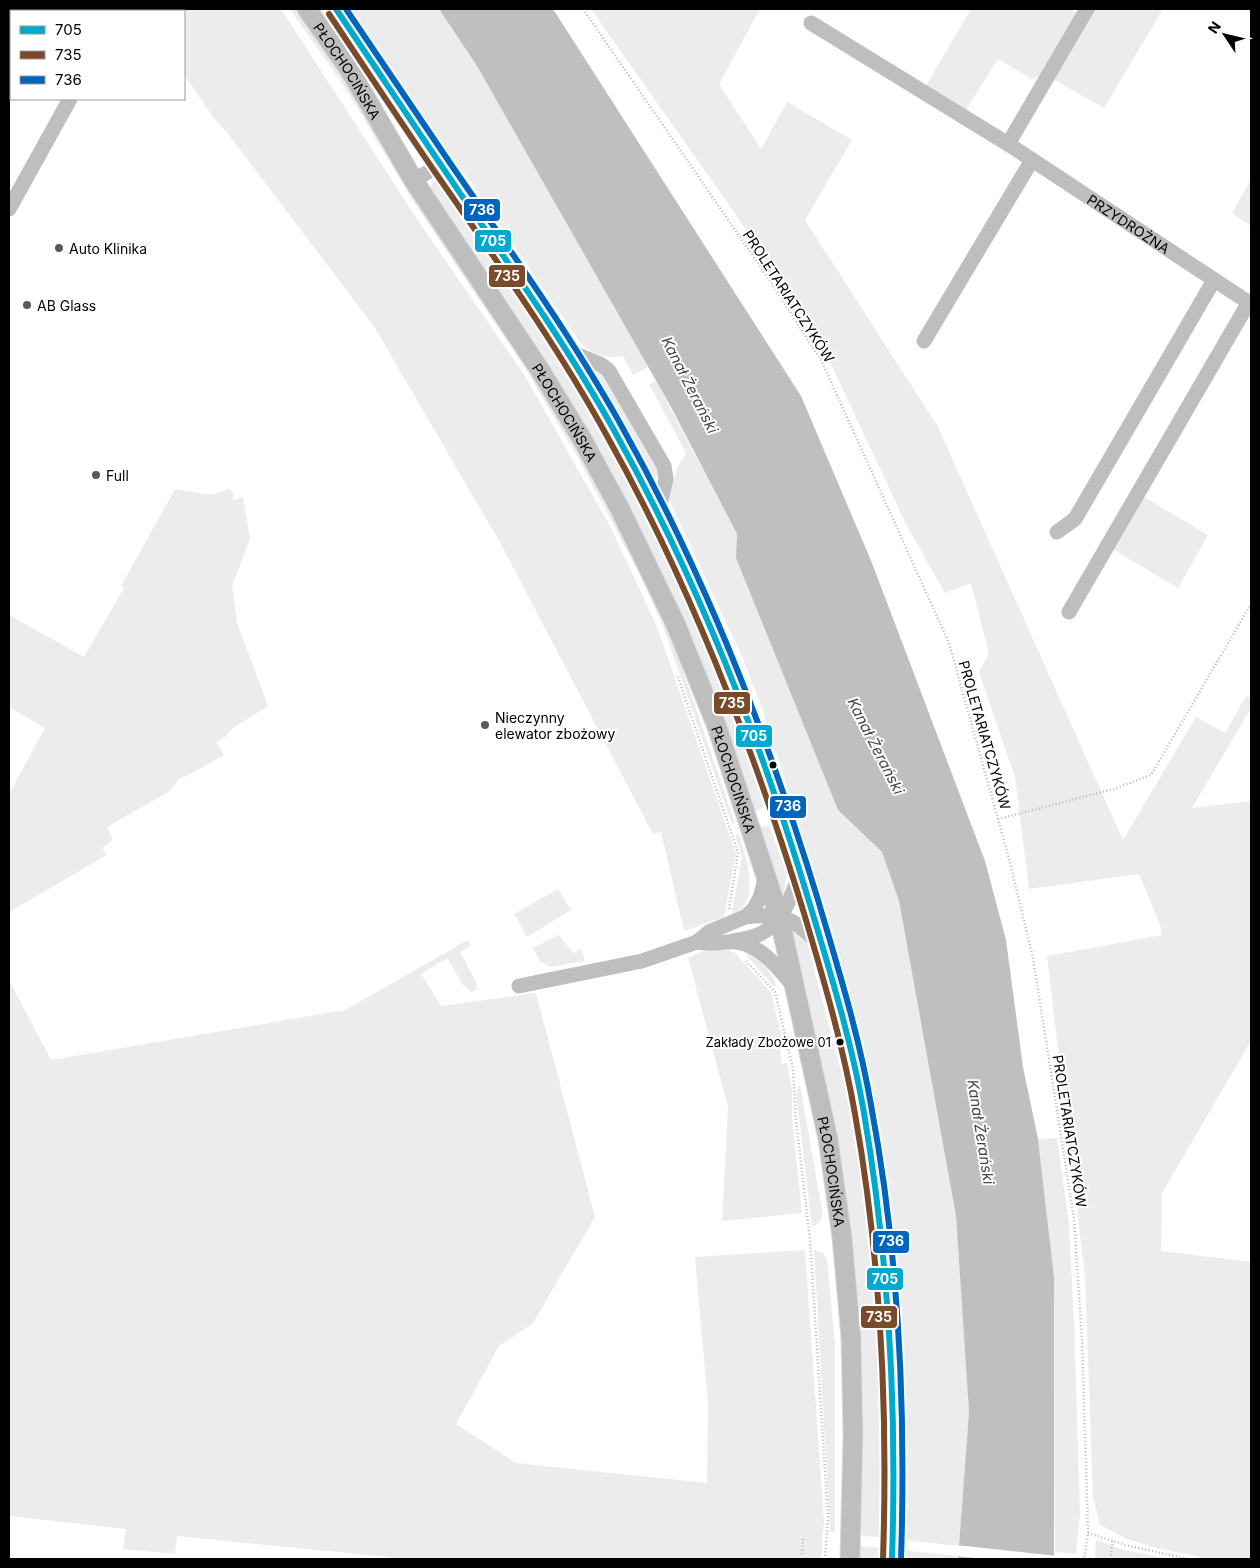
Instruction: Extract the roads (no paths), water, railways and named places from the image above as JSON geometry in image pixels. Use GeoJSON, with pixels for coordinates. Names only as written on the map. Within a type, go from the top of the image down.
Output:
{"type":"FeatureCollection","features":[{"type":"Feature","properties":{"kind":"main road","name":"PŁOCHOCIŃSKA"},"geometry":{"type":"LineString","coordinates":[[307,9],[349,69],[414,180],[540,370],[582,439],[620,509],[676,625],[716,724],[779,916],[828,1139],[842,1237],[851,1338],[853,1435],[850,1559]]}},
{"type":"Feature","properties":{"kind":"main road","name":"PŁOCHOCIŃSKA"},"geometry":{"type":"LineString","coordinates":[[336,9],[566,350],[614,430],[658,513],[724,659],[771,782],[801,870],[860,1088],[880,1229],[889,1331],[894,1437],[892,1559]]}},
{"type":"Feature","properties":{"kind":"street"},"geometry":{"type":"LineString","coordinates":[[1008,144],[1087,9]]}},
{"type":"Feature","properties":{"kind":"street","name":"PRZYDROŻNA"},"geometry":{"type":"LineString","coordinates":[[811,23],[1008,144],[1250,303]]}},
{"type":"Feature","properties":{"kind":"street"},"geometry":{"type":"LineString","coordinates":[[9,209],[69,100]]}},
{"type":"Feature","properties":{"kind":"street"},"geometry":{"type":"LineString","coordinates":[[924,341],[1032,160]]}},
{"type":"Feature","properties":{"kind":"street"},"geometry":{"type":"LineString","coordinates":[[414,180],[440,164]]}},
{"type":"Feature","properties":{"kind":"street"},"geometry":{"type":"LineString","coordinates":[[1057,532],[1075,519],[1214,280]]}},
{"type":"Feature","properties":{"kind":"street"},"geometry":{"type":"LineString","coordinates":[[1069,612],[1250,303]]}},
{"type":"Feature","properties":{"kind":"street"},"geometry":{"type":"LineString","coordinates":[[566,350],[602,365],[609,371],[664,466],[666,479],[658,513]]}},
{"type":"Feature","properties":{"kind":"street"},"geometry":{"type":"LineString","coordinates":[[733,942],[759,934],[770,928],[792,899],[801,870]]}},
{"type":"Feature","properties":{"kind":"street"},"geometry":{"type":"LineString","coordinates":[[745,917],[760,898],[766,875]]}},
{"type":"Feature","properties":{"kind":"street"},"geometry":{"type":"LineString","coordinates":[[519,986],[642,961],[697,942],[710,932],[745,917],[765,914],[779,916],[801,925],[823,948]]}},
{"type":"Feature","properties":{"kind":"street"},"geometry":{"type":"LineString","coordinates":[[697,942],[712,945],[741,942],[765,956],[796,989]]}},
{"type":"Feature","properties":{"kind":"water","name":"Kanał Żerański"},"geometry":{"type":"Polygon","coordinates":[[[439,9],[553,9],[801,396],[872,563],[985,861],[1006,940],[1023,1067],[1038,1139],[1054,1277],[1054,1559],[958,1559],[969,1412],[956,1216],[899,901],[882,852],[838,810],[736,558],[737,534],[671,407],[477,66],[439,9]]]}},
{"type":"Feature","properties":{"kind":"place","name":"Auto Klinika"},"geometry":{"type":"Point","coordinates":[59,248]}},
{"type":"Feature","properties":{"kind":"place","name":"AB Glass"},"geometry":{"type":"Point","coordinates":[27,305]}},
{"type":"Feature","properties":{"kind":"place","name":"Full"},"geometry":{"type":"Point","coordinates":[96,475]}},
{"type":"Feature","properties":{"kind":"place","name":"Nieczynny elewator zbożowy"},"geometry":{"type":"Point","coordinates":[485,725]}},
{"type":"Feature","properties":{"kind":"place","name":"Zakłady Zbożowe 01"},"geometry":{"type":"Point","coordinates":[840,1042]}}]}
